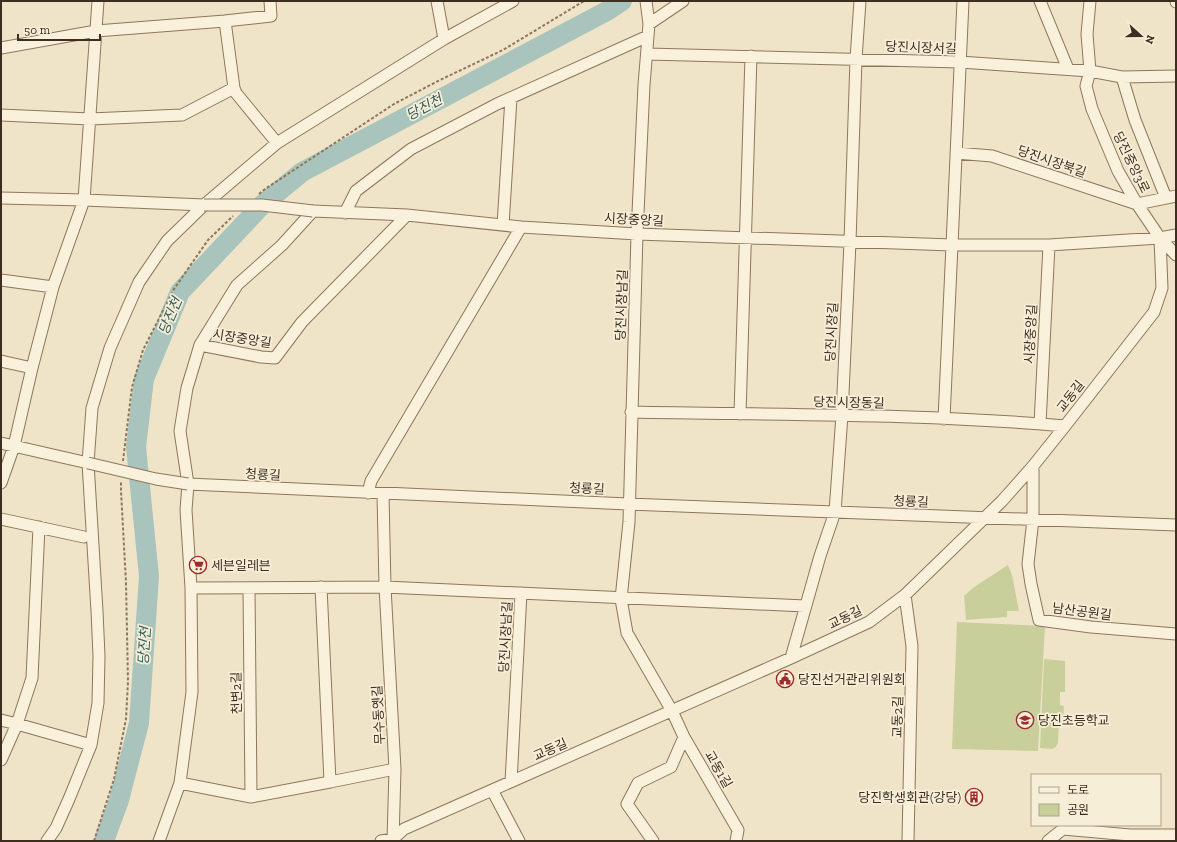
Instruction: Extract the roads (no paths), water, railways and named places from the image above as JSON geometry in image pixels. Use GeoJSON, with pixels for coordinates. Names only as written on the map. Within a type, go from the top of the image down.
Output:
{"type":"FeatureCollection","features":[{"type":"Feature","properties":{"kind":"street"},"geometry":{"type":"LineString","coordinates":[[1,483],[14,446],[53,287],[84,200],[98,1]]}},
{"type":"Feature","properties":{"kind":"street"},"geometry":{"type":"LineString","coordinates":[[1,48],[96,32],[271,16],[270,1]]}},
{"type":"Feature","properties":{"kind":"street"},"geometry":{"type":"LineString","coordinates":[[437,1],[444,39]]}},
{"type":"Feature","properties":{"kind":"street"},"geometry":{"type":"LineString","coordinates":[[47,841],[56,828],[91,745],[98,703],[99,656],[88,463],[92,408],[110,348],[139,282],[167,241],[204,205],[276,143],[444,39],[513,1]]}},
{"type":"Feature","properties":{"kind":"street"},"geometry":{"type":"LineString","coordinates":[[649,24],[683,1]]}},
{"type":"Feature","properties":{"kind":"street","name":"당진시장길"},"geometry":{"type":"LineString","coordinates":[[791,658],[820,556],[835,512],[842,415],[856,59],[860,1]]}},
{"type":"Feature","properties":{"kind":"street"},"geometry":{"type":"LineString","coordinates":[[944,418],[963,1]]}},
{"type":"Feature","properties":{"kind":"street"},"geometry":{"type":"LineString","coordinates":[[1040,1],[1068,69]]}},
{"type":"Feature","properties":{"kind":"street","name":"당진중앙3로"},"geometry":{"type":"LineString","coordinates":[[1090,1],[1087,34],[1090,71],[1086,86],[1092,108],[1118,172],[1160,238],[1176,255]]}},
{"type":"Feature","properties":{"kind":"street","name":"당진시장남길"},"geometry":{"type":"LineString","coordinates":[[647,6],[649,24],[637,234],[628,504],[629,522],[621,598],[627,633],[672,710]]}},
{"type":"Feature","properties":{"kind":"street"},"geometry":{"type":"LineString","coordinates":[[225,21],[234,88],[236,93],[276,143]]}},
{"type":"Feature","properties":{"kind":"street"},"geometry":{"type":"LineString","coordinates":[[345,213],[356,191],[411,149],[511,98],[648,36]]}},
{"type":"Feature","properties":{"kind":"street","name":"당진시장서길"},"geometry":{"type":"LineString","coordinates":[[647,54],[960,62],[1090,71]]}},
{"type":"Feature","properties":{"kind":"street"},"geometry":{"type":"LineString","coordinates":[[740,414],[751,56]]}},
{"type":"Feature","properties":{"kind":"street"},"geometry":{"type":"LineString","coordinates":[[1090,71],[1122,76],[1176,76]]}},
{"type":"Feature","properties":{"kind":"street","name":"당진중앙3로"},"geometry":{"type":"LineString","coordinates":[[1122,76],[1135,120],[1171,197]]}},
{"type":"Feature","properties":{"kind":"street"},"geometry":{"type":"LineString","coordinates":[[1,115],[90,119],[182,115],[234,88]]}},
{"type":"Feature","properties":{"kind":"street"},"geometry":{"type":"LineString","coordinates":[[503,225],[511,98]]}},
{"type":"Feature","properties":{"kind":"street","name":"당진시장북길"},"geometry":{"type":"LineString","coordinates":[[956,153],[992,156],[1137,204]]}},
{"type":"Feature","properties":{"kind":"street"},"geometry":{"type":"LineString","coordinates":[[1137,204],[1171,197]]}},
{"type":"Feature","properties":{"kind":"street","name":"시장중앙길"},"geometry":{"type":"LineString","coordinates":[[1,198],[204,205],[262,204],[313,211],[407,215],[520,227],[637,234],[850,242]]}},
{"type":"Feature","properties":{"kind":"street"},"geometry":{"type":"LineString","coordinates":[[200,345],[237,285],[282,245],[313,211]]}},
{"type":"Feature","properties":{"kind":"street","name":"시장중앙길"},"geometry":{"type":"LineString","coordinates":[[188,484],[180,431],[187,388],[200,345],[261,357],[276,358],[302,322],[407,215]]}},
{"type":"Feature","properties":{"kind":"street"},"geometry":{"type":"LineString","coordinates":[[368,493],[371,481],[520,227]]}},
{"type":"Feature","properties":{"kind":"street"},"geometry":{"type":"LineString","coordinates":[[850,242],[952,245],[1049,245],[1160,238],[1176,235]]}},
{"type":"Feature","properties":{"kind":"street","name":"교동길"},"geometry":{"type":"LineString","coordinates":[[381,841],[393,840],[404,829],[869,622],[905,595],[1002,501],[1033,466],[1154,312],[1162,288],[1160,238]]}},
{"type":"Feature","properties":{"kind":"street","name":"시장중앙길"},"geometry":{"type":"LineString","coordinates":[[1040,424],[1049,245]]}},
{"type":"Feature","properties":{"kind":"street"},"geometry":{"type":"LineString","coordinates":[[1,280],[53,287]]}},
{"type":"Feature","properties":{"kind":"street"},"geometry":{"type":"LineString","coordinates":[[1,361],[32,368]]}},
{"type":"Feature","properties":{"kind":"street","name":"당진시장동길"},"geometry":{"type":"LineString","coordinates":[[631,412],[944,418],[1065,426]]}},
{"type":"Feature","properties":{"kind":"street","name":"청룡길"},"geometry":{"type":"LineString","coordinates":[[1,443],[156,479],[188,484],[383,494],[1176,525]]}},
{"type":"Feature","properties":{"kind":"street"},"geometry":{"type":"LineString","coordinates":[[1033,466],[1033,519]]}},
{"type":"Feature","properties":{"kind":"street"},"geometry":{"type":"LineString","coordinates":[[159,841],[180,783],[192,692],[191,588],[186,510],[188,484]]}},
{"type":"Feature","properties":{"kind":"street","name":"무수동옛길"},"geometry":{"type":"LineString","coordinates":[[383,494],[385,588],[395,769],[393,840]]}},
{"type":"Feature","properties":{"kind":"street"},"geometry":{"type":"LineString","coordinates":[[1,519],[84,536]]}},
{"type":"Feature","properties":{"kind":"street","name":"남산공원길"},"geometry":{"type":"LineString","coordinates":[[1033,519],[1028,564],[1030,584],[1039,620],[1091,627],[1176,634]]}},
{"type":"Feature","properties":{"kind":"street"},"geometry":{"type":"LineString","coordinates":[[1,760],[16,724],[32,678],[39,527]]}},
{"type":"Feature","properties":{"kind":"street"},"geometry":{"type":"LineString","coordinates":[[191,588],[321,587],[521,593]]}},
{"type":"Feature","properties":{"kind":"street"},"geometry":{"type":"LineString","coordinates":[[321,587],[330,782]]}},
{"type":"Feature","properties":{"kind":"street","name":"천변2길"},"geometry":{"type":"LineString","coordinates":[[249,588],[252,797]]}},
{"type":"Feature","properties":{"kind":"street","name":"당진시장남길"},"geometry":{"type":"LineString","coordinates":[[511,782],[521,593],[805,606]]}},
{"type":"Feature","properties":{"kind":"street","name":"교동2길"},"geometry":{"type":"LineString","coordinates":[[905,595],[912,646],[908,841]]}},
{"type":"Feature","properties":{"kind":"street","name":"교동1길"},"geometry":{"type":"LineString","coordinates":[[672,710],[684,737],[738,830],[736,841]]}},
{"type":"Feature","properties":{"kind":"street"},"geometry":{"type":"LineString","coordinates":[[1,720],[91,745]]}},
{"type":"Feature","properties":{"kind":"street"},"geometry":{"type":"LineString","coordinates":[[653,841],[627,804],[638,783],[671,767],[684,737]]}},
{"type":"Feature","properties":{"kind":"street"},"geometry":{"type":"LineString","coordinates":[[180,783],[252,797],[395,769]]}},
{"type":"Feature","properties":{"kind":"street"},"geometry":{"type":"LineString","coordinates":[[492,790],[519,841]]}},
{"type":"Feature","properties":{"kind":"street"},"geometry":{"type":"LineString","coordinates":[[1048,841],[1063,829],[1130,835],[1176,835]]}},
{"type":"Feature","properties":{"kind":"waterway","name":"당진천"},"geometry":{"type":"LineString","coordinates":[[104,841],[119,800],[139,723],[149,576],[136,447],[144,379],[180,292],[262,205],[302,172],[607,11],[622,1]]}},
{"type":"Feature","properties":{"kind":"place","name":"세븐일레븐"},"geometry":{"type":"Point","coordinates":[198,565]}},
{"type":"Feature","properties":{"kind":"place","name":"당진선거관리위원회"},"geometry":{"type":"Point","coordinates":[785,679]}},
{"type":"Feature","properties":{"kind":"place","name":"당진초등학교"},"geometry":{"type":"Point","coordinates":[1025,720]}},
{"type":"Feature","properties":{"kind":"place","name":"당진학생회관(강당)"},"geometry":{"type":"Point","coordinates":[974,797]}}]}
